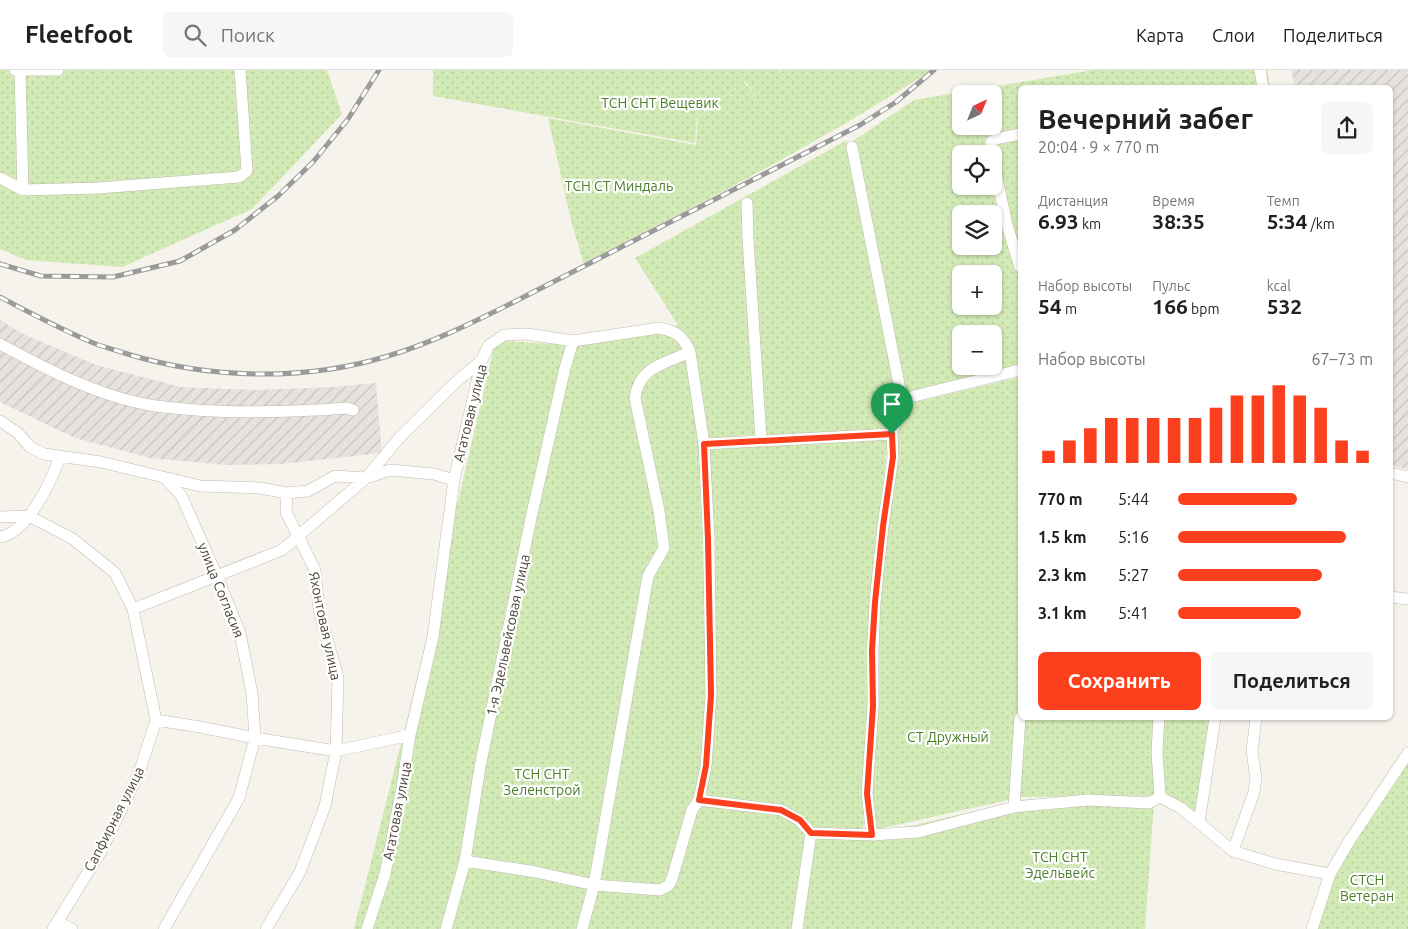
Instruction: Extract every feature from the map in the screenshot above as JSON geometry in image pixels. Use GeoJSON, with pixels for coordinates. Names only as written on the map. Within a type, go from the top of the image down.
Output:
{"type":"FeatureCollection","features":[{"type":"Feature","properties":{"kind":"street"},"geometry":{"type":"LineString","coordinates":[[24,190],[18,70],[58,70]]}},
{"type":"Feature","properties":{"kind":"street"},"geometry":{"type":"LineString","coordinates":[[0,178],[24,190],[98,188],[239,178],[247,171],[240,70]]}},
{"type":"Feature","properties":{"kind":"street"},"geometry":{"type":"LineString","coordinates":[[1260,70],[1262,85]]}},
{"type":"Feature","properties":{"kind":"street"},"geometry":{"type":"LineString","coordinates":[[991,145],[991,142],[996,139],[1018,134]]}},
{"type":"Feature","properties":{"kind":"street"},"geometry":{"type":"LineString","coordinates":[[852,147],[902,399],[892,434],[893,457],[874,611],[872,650],[873,706],[867,794],[872,835]]}},
{"type":"Feature","properties":{"kind":"street"},"geometry":{"type":"LineString","coordinates":[[1000,195],[1018,261]]}},
{"type":"Feature","properties":{"kind":"street"},"geometry":{"type":"LineString","coordinates":[[748,203],[749,257],[761,439]]}},
{"type":"Feature","properties":{"kind":"street","name":"Агатовая улица"},"geometry":{"type":"LineString","coordinates":[[367,929],[385,874],[410,735],[433,637],[454,480],[482,360],[488,346],[504,335],[527,334],[573,341],[659,328],[672,330],[686,344],[690,352],[704,444],[711,695],[706,766],[699,800],[692,810],[672,879],[669,885],[660,890],[594,885],[536,872],[465,861]]}},
{"type":"Feature","properties":{"kind":"street","name":"1-я Эдельвейсовая улица"},"geometry":{"type":"LineString","coordinates":[[446,929],[465,861],[480,767],[529,528],[565,368],[573,341]]}},
{"type":"Feature","properties":{"kind":"street"},"geometry":{"type":"LineString","coordinates":[[0,344],[57,374],[101,392],[150,405],[206,411],[308,411],[347,408],[353,410]]}},
{"type":"Feature","properties":{"kind":"street"},"geometry":{"type":"LineString","coordinates":[[582,929],[594,885],[648,576],[664,548],[659,511],[636,398],[637,387],[641,378],[649,370],[690,352]]}},
{"type":"Feature","properties":{"kind":"street"},"geometry":{"type":"LineString","coordinates":[[133,609],[282,550],[366,478],[400,437],[456,382],[482,360]]}},
{"type":"Feature","properties":{"kind":"street"},"geometry":{"type":"LineString","coordinates":[[902,399],[1018,370]]}},
{"type":"Feature","properties":{"kind":"street"},"geometry":{"type":"LineString","coordinates":[[0,421],[18,433],[30,448],[44,454],[101,462],[200,486],[260,488],[287,493],[308,491],[335,476],[366,478],[390,470],[434,474],[454,480]]}},
{"type":"Feature","properties":{"kind":"street"},"geometry":{"type":"LineString","coordinates":[[704,444],[761,439],[892,434]]}},
{"type":"Feature","properties":{"kind":"street"},"geometry":{"type":"LineString","coordinates":[[0,537],[8,536],[29,516],[48,486],[60,457]]}},
{"type":"Feature","properties":{"kind":"street"},"geometry":{"type":"LineString","coordinates":[[1393,474],[1408,478]]}},
{"type":"Feature","properties":{"kind":"street","name":"улица Согласия"},"geometry":{"type":"LineString","coordinates":[[164,929],[239,798],[255,738],[252,693],[240,632],[218,576],[181,495],[165,478]]}},
{"type":"Feature","properties":{"kind":"street","name":"Яхонтовая улица"},"geometry":{"type":"LineString","coordinates":[[266,929],[300,872],[325,806],[336,751],[338,678],[319,610],[315,570],[286,512],[287,493]]}},
{"type":"Feature","properties":{"kind":"street"},"geometry":{"type":"LineString","coordinates":[[0,517],[29,516]]}},
{"type":"Feature","properties":{"kind":"street","name":"Сапфирная улица"},"geometry":{"type":"LineString","coordinates":[[29,516],[73,540],[114,573],[133,609],[156,720],[139,774],[100,851],[55,926]]}},
{"type":"Feature","properties":{"kind":"street"},"geometry":{"type":"LineString","coordinates":[[1393,597],[1408,599]]}},
{"type":"Feature","properties":{"kind":"street"},"geometry":{"type":"LineString","coordinates":[[156,720],[336,751],[410,735]]}},
{"type":"Feature","properties":{"kind":"street"},"geometry":{"type":"LineString","coordinates":[[1014,807],[1020,720]]}},
{"type":"Feature","properties":{"kind":"street"},"geometry":{"type":"LineString","coordinates":[[1159,720],[1157,752],[1160,797]]}},
{"type":"Feature","properties":{"kind":"street"},"geometry":{"type":"LineString","coordinates":[[1198,823],[1214,720]]}},
{"type":"Feature","properties":{"kind":"street"},"geometry":{"type":"LineString","coordinates":[[1234,851],[1254,792],[1256,778],[1252,751],[1256,720]]}},
{"type":"Feature","properties":{"kind":"street"},"geometry":{"type":"LineString","coordinates":[[1312,929],[1330,874],[1348,843],[1408,753]]}},
{"type":"Feature","properties":{"kind":"street"},"geometry":{"type":"LineString","coordinates":[[699,800],[781,810],[800,820],[811,833],[872,835],[918,832],[1014,807],[1088,800],[1149,803],[1160,797]]}},
{"type":"Feature","properties":{"kind":"street"},"geometry":{"type":"LineString","coordinates":[[1160,797],[1181,808],[1234,851],[1275,864],[1330,874]]}},
{"type":"Feature","properties":{"kind":"street"},"geometry":{"type":"LineString","coordinates":[[797,929],[811,833]]}},
{"type":"Feature","properties":{"kind":"street"},"geometry":{"type":"LineString","coordinates":[[55,926],[72,929]]}},
{"type":"Feature","properties":{"kind":"shaded area"},"geometry":{"type":"Polygon","coordinates":[[[1291,70],[1408,70],[1408,469],[1393,466],[1393,85],[1295,85],[1291,70]]]}},
{"type":"Feature","properties":{"kind":"shaded area"},"geometry":{"type":"Polygon","coordinates":[[[0,320],[23,334],[96,365],[181,387],[257,390],[376,383],[382,453],[281,464],[226,465],[150,458],[75,438],[0,402],[0,320]]]}},
{"type":"Feature","properties":{"kind":"green space"},"geometry":{"type":"Polygon","coordinates":[[[0,70],[327,70],[342,114],[252,209],[122,267],[26,260],[0,249],[0,70]]]}},
{"type":"Feature","properties":{"kind":"green space","name":"ТСН СТ Миндаль"},"geometry":{"type":"Polygon","coordinates":[[[433,70],[779,70],[786,79],[780,70],[932,70],[804,147],[717,195],[584,264],[572,225],[548,118],[696,145],[698,117],[744,82],[760,102],[745,81],[697,117],[695,143],[433,96],[433,70]]]}},
{"type":"Feature","properties":{"kind":"green space"},"geometry":{"type":"Polygon","coordinates":[[[1093,70],[1267,70],[1270,85],[1018,85],[1018,367],[1002,371],[1002,325],[952,325],[952,375],[987,375],[904,395],[853,141],[914,100],[952,94],[952,135],[1002,135],[1002,85],[1093,70]]]}},
{"type":"Feature","properties":{"kind":"green space"},"geometry":{"type":"Polygon","coordinates":[[[847,140],[898,399],[889,429],[870,619],[869,708],[863,834],[915,825],[1021,800],[1154,803],[1145,929],[354,929],[410,708],[494,347],[506,341],[568,345],[629,337],[678,325],[635,258],[847,140]]]}},
{"type":"Feature","properties":{"kind":"green space","name":"СТ Дружный"},"geometry":{"type":"Polygon","coordinates":[[[1018,377],[1018,720],[1212,720],[1196,817],[1155,796],[1021,797],[874,830],[871,791],[876,636],[895,433],[907,404],[1018,377]]]}},
{"type":"Feature","properties":{"kind":"green space","name":"СТСН Ветеран"},"geometry":{"type":"Polygon","coordinates":[[[1408,747],[1408,929],[1310,929],[1317,907],[1366,812],[1408,747]]]}},
{"type":"Feature","properties":{"kind":"railway"},"geometry":{"type":"LineString","coordinates":[[0,264],[41,276],[113,277],[180,261],[235,230],[278,196],[313,162],[348,119],[379,70]]}},
{"type":"Feature","properties":{"kind":"railway"},"geometry":{"type":"LineString","coordinates":[[0,297],[95,344],[156,362],[222,372],[256,374],[323,370],[356,364],[420,345],[510,304],[860,125],[896,102],[934,70]]}},
{"type":"Feature","properties":{"kind":"route"},"geometry":{"type":"LineString","coordinates":[[892,434],[893,457],[883,526],[872,650],[873,706],[867,794],[872,835],[811,833],[800,820],[781,810],[699,800],[706,766],[711,695],[704,444],[761,439],[892,434]]}},
{"type":"Feature","properties":{"kind":"park label","name":"ТСН СНТ Вещевик"},"geometry":{"type":"Point","coordinates":[660,103]}},
{"type":"Feature","properties":{"kind":"park label","name":"ТСН СНТ Зеленстрой"},"geometry":{"type":"Point","coordinates":[542,782]}},
{"type":"Feature","properties":{"kind":"park label","name":"ТСН СНТ Эдельвейс"},"geometry":{"type":"Point","coordinates":[1060,866]}}]}
